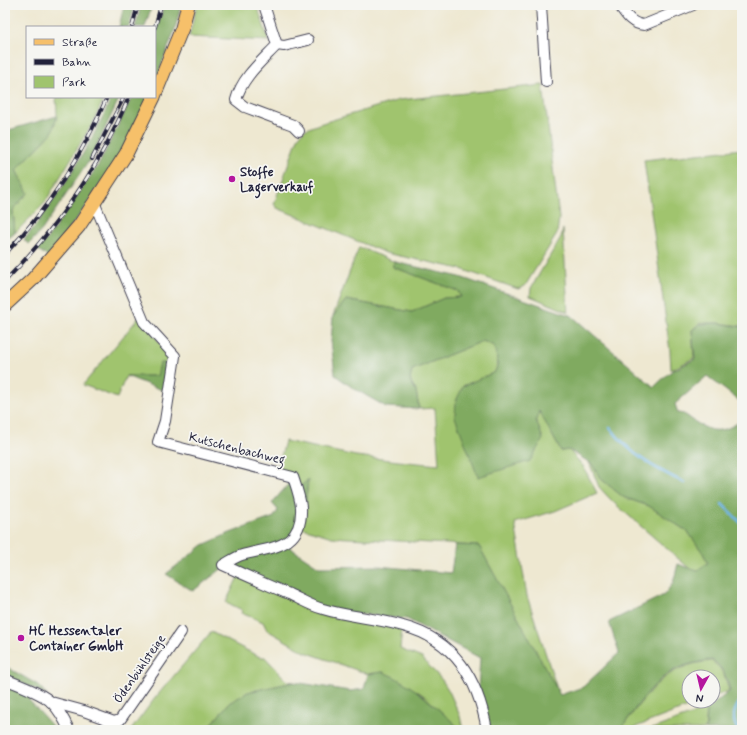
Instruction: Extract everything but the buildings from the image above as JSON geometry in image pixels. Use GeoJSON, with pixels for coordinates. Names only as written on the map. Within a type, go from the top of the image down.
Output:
{"type":"FeatureCollection","features":[{"type":"Feature","properties":{"kind":"main road"},"geometry":{"type":"LineString","coordinates":[[156,91],[182,28],[188,5]]}},
{"type":"Feature","properties":{"kind":"main road"},"geometry":{"type":"LineString","coordinates":[[5,305],[33,279],[79,226],[126,154],[153,98]]}},
{"type":"Feature","properties":{"kind":"street"},"geometry":{"type":"LineString","coordinates":[[264,5],[278,45]]}},
{"type":"Feature","properties":{"kind":"street"},"geometry":{"type":"LineString","coordinates":[[541,5],[546,82]]}},
{"type":"Feature","properties":{"kind":"street"},"geometry":{"type":"LineString","coordinates":[[619,5],[630,20],[636,24],[644,25],[693,5]]}},
{"type":"Feature","properties":{"kind":"street"},"geometry":{"type":"LineString","coordinates":[[278,45],[284,46],[308,40]]}},
{"type":"Feature","properties":{"kind":"street"},"geometry":{"type":"LineString","coordinates":[[278,45],[250,74],[239,90],[236,100],[245,107],[293,125],[299,131]]}},
{"type":"Feature","properties":{"kind":"street","name":"Kutschenbachweg"},"geometry":{"type":"LineString","coordinates":[[94,202],[144,322],[175,356],[165,421],[158,442],[293,477],[300,506],[300,522],[294,536],[283,545],[240,556],[223,565],[322,609],[403,626],[427,634],[447,648],[469,677],[477,691],[484,712],[487,730]]}},
{"type":"Feature","properties":{"kind":"street","name":"Ödenbühlsteige"},"geometry":{"type":"LineString","coordinates":[[5,679],[29,689],[51,702],[84,711],[114,722],[120,720],[182,632]]}},
{"type":"Feature","properties":{"kind":"street","name":"Ödenbühlsteige"},"geometry":{"type":"LineString","coordinates":[[51,702],[63,718],[69,730]]}},
{"type":"Feature","properties":{"kind":"green space"},"geometry":{"type":"Polygon","coordinates":[[[124,5],[135,5],[129,26],[119,26],[124,5]]]}},
{"type":"Feature","properties":{"kind":"green space"},"geometry":{"type":"Polygon","coordinates":[[[141,5],[152,5],[145,26],[135,26],[141,5]]]}},
{"type":"Feature","properties":{"kind":"green space"},"geometry":{"type":"Polygon","coordinates":[[[164,5],[181,5],[175,29],[156,80],[156,32],[164,5]]]}},
{"type":"Feature","properties":{"kind":"green space"},"geometry":{"type":"Polygon","coordinates":[[[197,5],[257,5],[269,41],[189,37],[197,5]]]}},
{"type":"Feature","properties":{"kind":"green space"},"geometry":{"type":"Polygon","coordinates":[[[543,85],[559,218],[557,234],[525,286],[518,289],[461,269],[386,253],[277,208],[274,204],[298,138],[304,130],[319,124],[399,100],[543,85]]]}},
{"type":"Feature","properties":{"kind":"green space"},"geometry":{"type":"Polygon","coordinates":[[[56,98],[105,98],[92,124],[44,204],[15,233],[13,210],[28,193],[16,170],[52,133],[57,116],[56,98]]]}},
{"type":"Feature","properties":{"kind":"green space"},"geometry":{"type":"Polygon","coordinates":[[[112,98],[120,98],[91,158],[42,230],[29,244],[24,240],[61,189],[103,116],[112,98]]]}},
{"type":"Feature","properties":{"kind":"green space"},"geometry":{"type":"Polygon","coordinates":[[[132,98],[149,98],[124,148],[89,202],[48,257],[37,249],[48,238],[99,164],[132,98]]]}},
{"type":"Feature","properties":{"kind":"green space"},"geometry":{"type":"Polygon","coordinates":[[[57,116],[52,133],[16,170],[28,193],[13,210],[15,233],[5,241],[5,131],[57,116]]]}},
{"type":"Feature","properties":{"kind":"green space"},"geometry":{"type":"Polygon","coordinates":[[[742,149],[742,326],[718,323],[700,323],[692,330],[694,358],[671,370],[670,351],[644,160],[742,149]]]}},
{"type":"Feature","properties":{"kind":"green space"},"geometry":{"type":"Polygon","coordinates":[[[563,229],[568,312],[530,296],[531,288],[561,237],[563,229]]]}},
{"type":"Feature","properties":{"kind":"green space"},"geometry":{"type":"Polygon","coordinates":[[[359,247],[395,262],[393,267],[458,291],[461,297],[444,298],[412,312],[346,300],[333,316],[359,247]]]}},
{"type":"Feature","properties":{"kind":"green space"},"geometry":{"type":"Polygon","coordinates":[[[395,262],[460,277],[572,316],[654,387],[670,372],[695,359],[692,330],[700,324],[718,323],[742,327],[742,403],[707,376],[675,404],[678,413],[685,414],[701,425],[713,430],[729,427],[742,420],[742,730],[706,730],[707,709],[721,709],[721,698],[730,691],[724,673],[712,660],[682,667],[665,676],[651,689],[620,730],[490,730],[478,690],[480,658],[407,619],[320,610],[228,564],[193,591],[166,574],[203,545],[230,533],[274,517],[278,510],[272,503],[291,481],[298,488],[308,480],[303,528],[289,547],[319,567],[378,566],[451,573],[455,545],[479,546],[560,695],[583,687],[619,653],[609,622],[664,595],[673,583],[678,564],[696,571],[708,563],[703,553],[688,532],[649,506],[623,497],[600,478],[592,464],[569,450],[561,451],[539,411],[536,420],[543,439],[530,461],[478,477],[455,417],[456,401],[463,386],[495,372],[498,363],[494,346],[483,341],[412,370],[410,380],[416,391],[419,409],[386,407],[353,388],[335,375],[331,341],[333,316],[346,300],[412,312],[444,298],[461,297],[458,291],[393,267],[395,262]]]}},
{"type":"Feature","properties":{"kind":"green space"},"geometry":{"type":"Polygon","coordinates":[[[140,316],[168,354],[170,363],[157,376],[126,376],[117,398],[83,385],[140,316]]]}},
{"type":"Feature","properties":{"kind":"green space"},"geometry":{"type":"Polygon","coordinates":[[[483,341],[494,346],[498,363],[495,372],[463,386],[543,439],[536,420],[539,411],[561,451],[569,450],[583,466],[597,493],[555,511],[515,523],[527,596],[559,695],[479,546],[332,537],[303,528],[308,481],[298,488],[277,471],[285,441],[356,456],[439,465],[435,408],[419,409],[416,391],[410,380],[412,370],[483,341]]]}},
{"type":"Feature","properties":{"kind":"green space"},"geometry":{"type":"Polygon","coordinates":[[[160,363],[170,363],[167,392],[126,376],[157,376],[160,363]]]}},
{"type":"Feature","properties":{"kind":"green space"},"geometry":{"type":"Polygon","coordinates":[[[589,462],[592,464],[600,478],[623,497],[649,506],[688,532],[703,553],[708,563],[696,571],[689,568],[613,502],[599,487],[589,462]]]}},
{"type":"Feature","properties":{"kind":"green space"},"geometry":{"type":"Polygon","coordinates":[[[238,577],[269,588],[321,615],[402,629],[400,649],[422,658],[442,680],[449,691],[460,716],[463,730],[461,730],[422,694],[383,672],[368,674],[305,652],[267,630],[263,622],[241,613],[242,610],[226,602],[238,577]]]}},
{"type":"Feature","properties":{"kind":"green space"},"geometry":{"type":"Polygon","coordinates":[[[211,632],[260,657],[265,657],[287,681],[294,682],[248,692],[229,703],[207,730],[131,730],[155,698],[211,632]]]}},
{"type":"Feature","properties":{"kind":"green space"},"geometry":{"type":"Polygon","coordinates":[[[712,661],[720,669],[681,669],[681,709],[682,709],[628,730],[620,730],[648,693],[668,675],[680,668],[712,661]]]}},
{"type":"Feature","properties":{"kind":"green space"},"geometry":{"type":"Polygon","coordinates":[[[5,666],[38,685],[47,695],[5,675],[5,666]]]}},
{"type":"Feature","properties":{"kind":"green space"},"geometry":{"type":"Polygon","coordinates":[[[721,670],[725,678],[729,691],[721,694],[721,670]]]}},
{"type":"Feature","properties":{"kind":"green space"},"geometry":{"type":"Polygon","coordinates":[[[383,672],[415,690],[461,730],[207,730],[229,703],[248,692],[294,682],[350,691],[364,689],[368,674],[383,672]]]}},
{"type":"Feature","properties":{"kind":"green space"},"geometry":{"type":"Polygon","coordinates":[[[5,684],[31,696],[29,700],[54,728],[49,730],[5,730],[5,684]]]}},
{"type":"Feature","properties":{"kind":"green space"},"geometry":{"type":"Polygon","coordinates":[[[707,709],[705,730],[649,730],[707,709]]]}},
{"type":"Feature","properties":{"kind":"waterway"},"geometry":{"type":"LineString","coordinates":[[610,427],[618,437],[643,460],[685,483]]}},
{"type":"Feature","properties":{"kind":"waterway"},"geometry":{"type":"LineString","coordinates":[[722,504],[742,524]]}},
{"type":"Feature","properties":{"kind":"waterway"},"geometry":{"type":"LineString","coordinates":[[738,730],[734,714],[742,699]]}},
{"type":"Feature","properties":{"kind":"railway"},"geometry":{"type":"LineString","coordinates":[[132,26],[138,5]]}},
{"type":"Feature","properties":{"kind":"railway"},"geometry":{"type":"LineString","coordinates":[[155,26],[161,5]]}},
{"type":"Feature","properties":{"kind":"railway"},"geometry":{"type":"LineString","coordinates":[[5,254],[21,237],[50,200],[76,160],[107,98]]}},
{"type":"Feature","properties":{"kind":"railway"},"geometry":{"type":"LineString","coordinates":[[5,281],[43,239],[76,195],[105,147],[118,123],[129,98]]}},
{"type":"Feature","properties":{"kind":"railway"},"geometry":{"type":"LineString","coordinates":[[92,159],[123,99]]}},
{"type":"Feature","properties":{"kind":"place","name":"Stoffe Lagerverkauf"},"geometry":{"type":"Point","coordinates":[232,179]}},
{"type":"Feature","properties":{"kind":"place","name":"HC Hessentaler Container GmbH"},"geometry":{"type":"Point","coordinates":[21,638]}}]}
